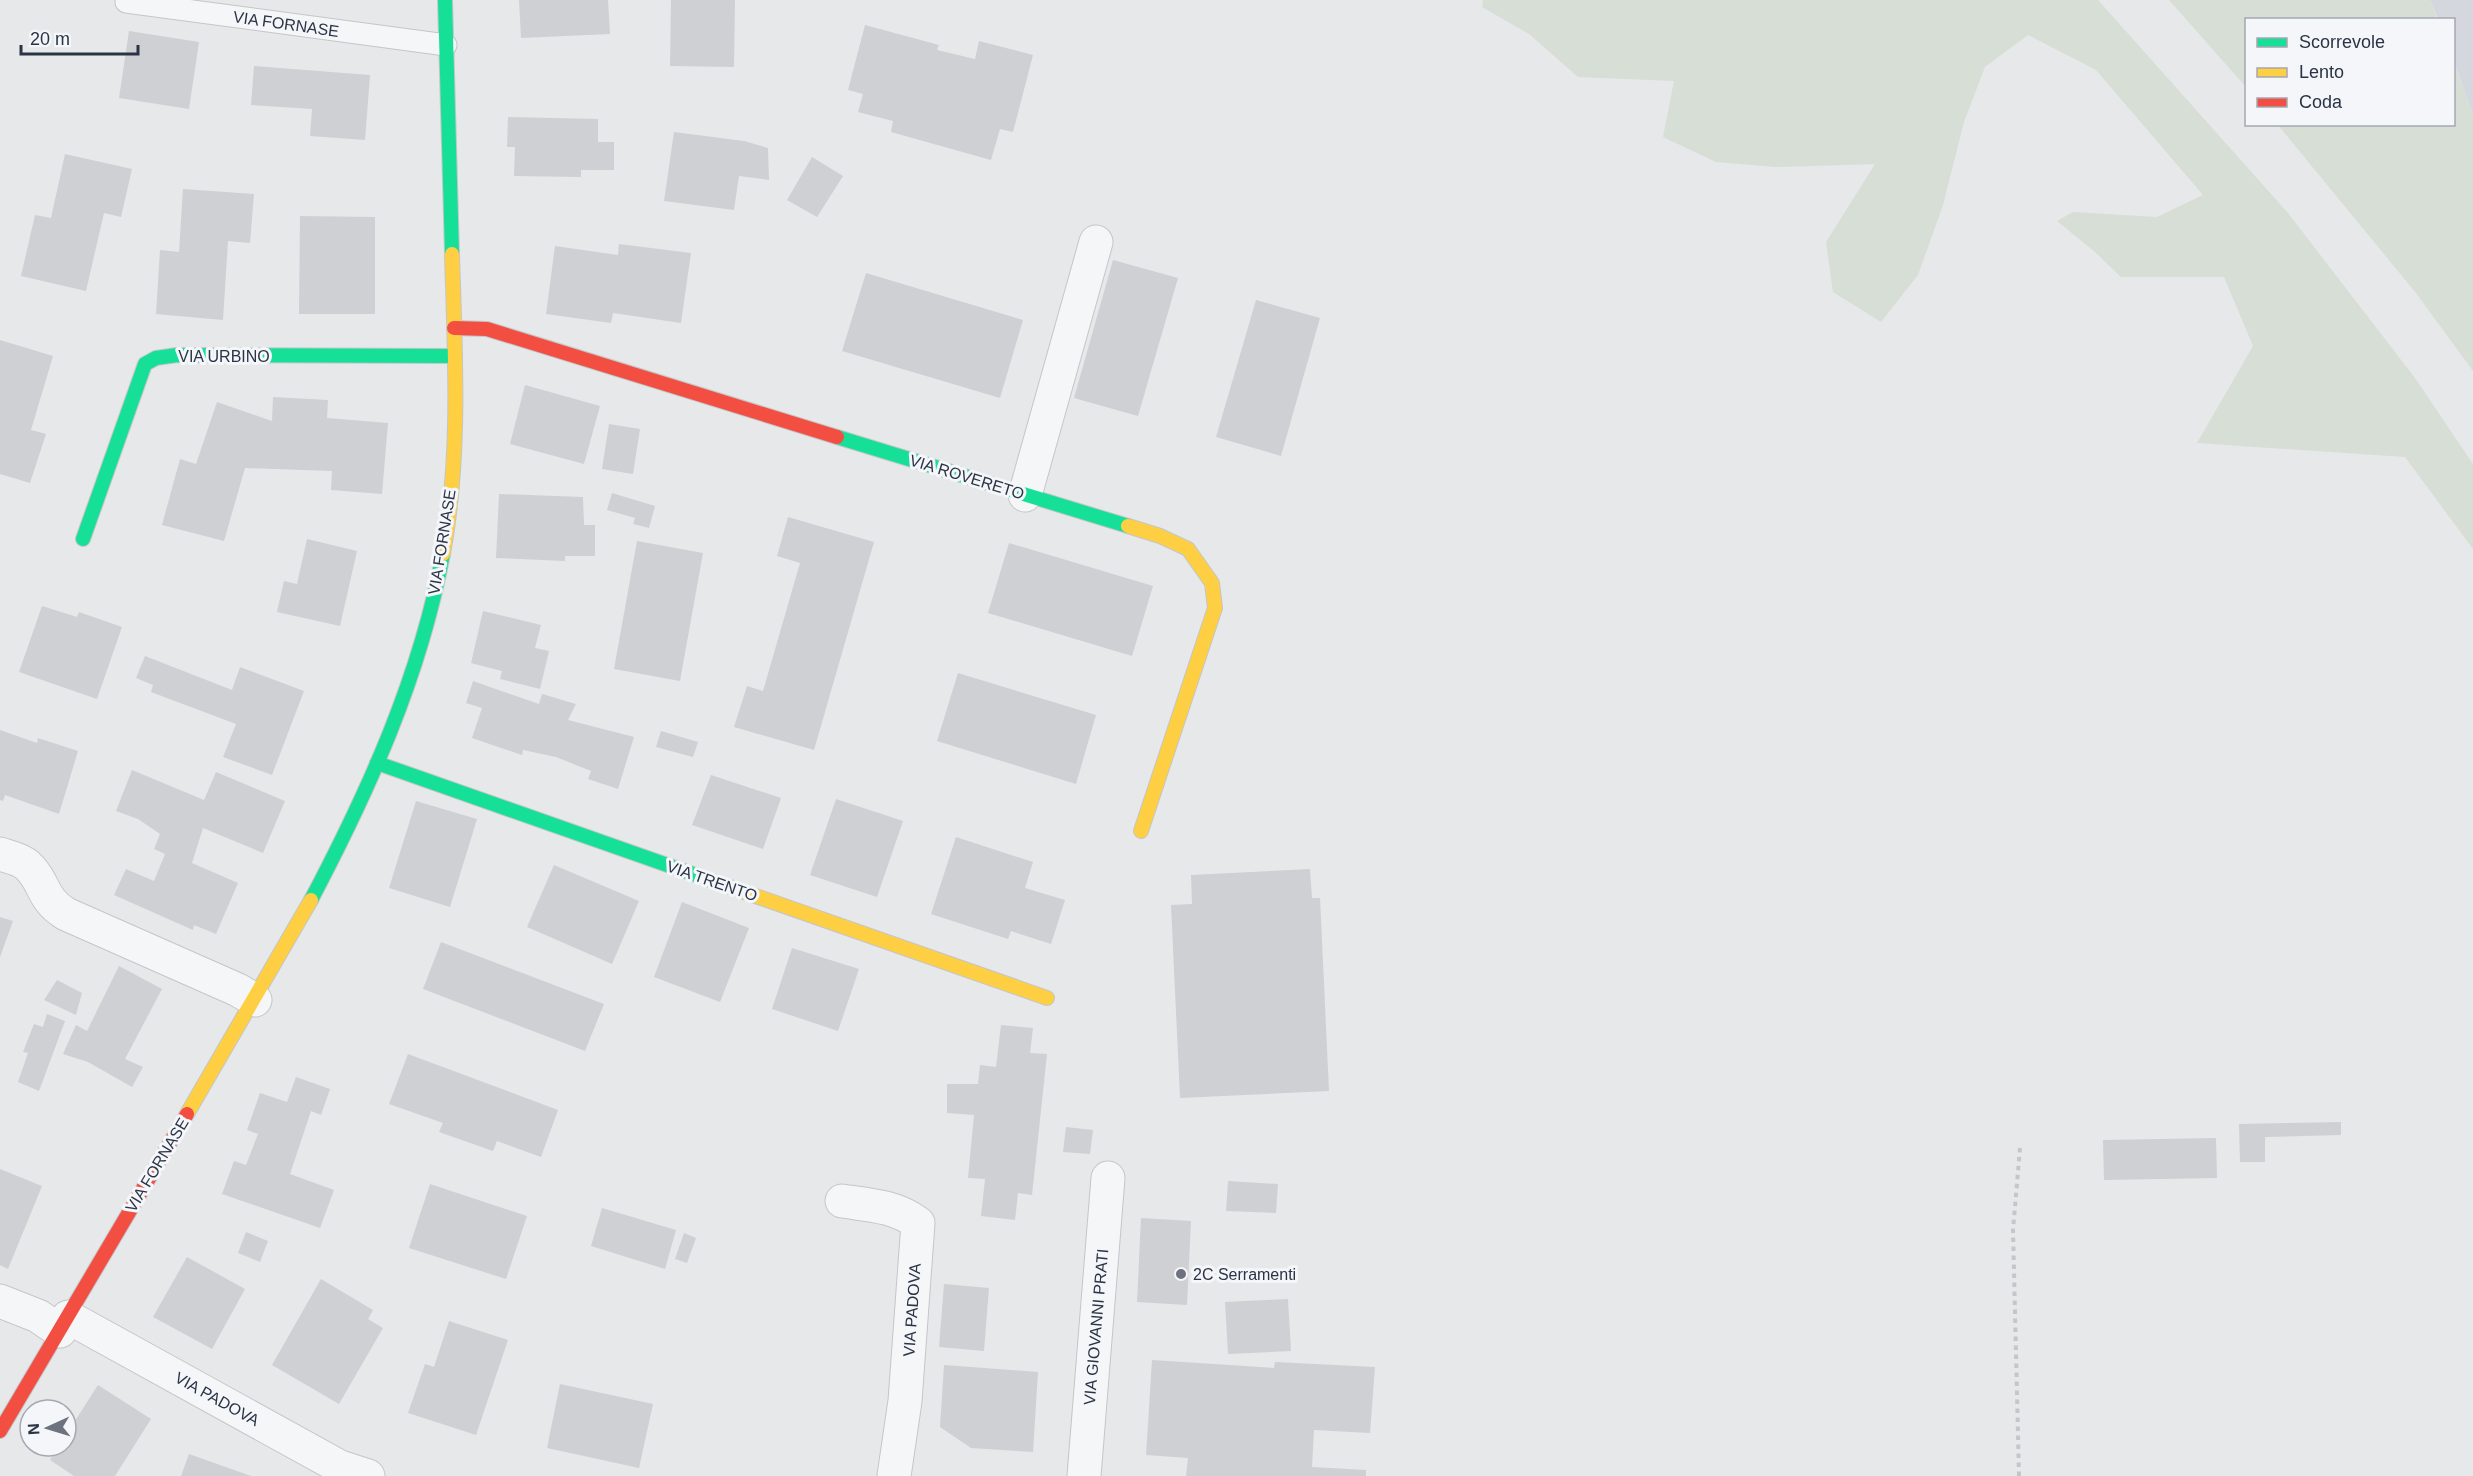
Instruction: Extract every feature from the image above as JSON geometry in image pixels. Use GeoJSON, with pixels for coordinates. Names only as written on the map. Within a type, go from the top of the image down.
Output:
{"type":"FeatureCollection","features":[{"type":"Feature","properties":{"kind":"street","name":"VIA FORNASE"},"geometry":{"type":"LineString","coordinates":[[0,1431],[255,1000],[318,889],[400,709],[417,656],[438,581],[450,512],[455,444],[455,356],[445,0]]}},
{"type":"Feature","properties":{"kind":"street"},"geometry":{"type":"LineString","coordinates":[[1025,495],[1096,242]]}},
{"type":"Feature","properties":{"kind":"street","name":"VIA ROVERETO"},"geometry":{"type":"LineString","coordinates":[[454,328],[487,329],[1160,536],[1188,549],[1212,583],[1215,608],[1141,831]]}},
{"type":"Feature","properties":{"kind":"street","name":"VIA URBINO"},"geometry":{"type":"LineString","coordinates":[[84,539],[145,364],[156,358],[177,355],[455,356]]}},
{"type":"Feature","properties":{"kind":"street","name":"VIA TRENTO"},"geometry":{"type":"LineString","coordinates":[[377,763],[1047,998]]}},
{"type":"Feature","properties":{"kind":"street"},"geometry":{"type":"LineString","coordinates":[[0,854],[24,863],[36,876],[49,901],[66,914],[238,990],[255,1000]]}},
{"type":"Feature","properties":{"kind":"street","name":"VIA GIOVANNI PRATI"},"geometry":{"type":"LineString","coordinates":[[1084,1476],[1108,1178]]}},
{"type":"Feature","properties":{"kind":"street","name":"VIA PADOVA"},"geometry":{"type":"LineString","coordinates":[[842,1201],[891,1208],[905,1213],[918,1223],[905,1401],[894,1476]]}},
{"type":"Feature","properties":{"kind":"street"},"geometry":{"type":"LineString","coordinates":[[0,1301],[64,1324]]}},
{"type":"Feature","properties":{"kind":"street","name":"VIA PADOVA"},"geometry":{"type":"LineString","coordinates":[[64,1324],[340,1467],[368,1476]]}},
{"type":"Feature","properties":{"kind":"lane","name":"VIA FORNASE"},"geometry":{"type":"LineString","coordinates":[[126,2],[446,45]]}},
{"type":"Feature","properties":{"kind":"path"},"geometry":{"type":"LineString","coordinates":[[2019,1476],[2013,1230],[2020,1148]]}},
{"type":"Feature","properties":{"kind":"shaded area"},"geometry":{"type":"Polygon","coordinates":[[[1483,0],[2098,0],[2288,213],[2415,378],[2473,464],[2473,549],[2405,457],[2197,443],[2253,346],[2224,277],[2121,277],[2057,221],[2073,212],[2157,217],[2203,195],[2096,70],[2028,35],[1985,67],[1964,122],[1943,205],[1918,275],[1881,322],[1833,292],[1826,242],[1875,164],[1776,167],[1716,162],[1663,137],[1674,81],[1578,77],[1529,34],[1482,7],[1483,0]]]}},
{"type":"Feature","properties":{"kind":"shaded area"},"geometry":{"type":"Polygon","coordinates":[[[2169,0],[2430,0],[2437,18],[2245,18],[2245,86],[2169,0]]]}},
{"type":"Feature","properties":{"kind":"shaded area"},"geometry":{"type":"Polygon","coordinates":[[[2430,0],[2473,0],[2473,114],[2455,65],[2455,18],[2438,18],[2430,0]]]}},
{"type":"Feature","properties":{"kind":"shaded area"},"geometry":{"type":"Polygon","coordinates":[[[2455,66],[2473,114],[2473,371],[2416,293],[2279,126],[2455,126],[2455,66]]]}},
{"type":"Feature","properties":{"kind":"building"},"geometry":{"type":"Polygon","coordinates":[[[519,0],[608,0],[610,34],[521,38],[519,0]]]}},
{"type":"Feature","properties":{"kind":"building"},"geometry":{"type":"Polygon","coordinates":[[[671,0],[735,0],[734,67],[670,66],[671,0]]]}},
{"type":"Feature","properties":{"kind":"building"},"geometry":{"type":"Polygon","coordinates":[[[865,25],[939,45],[937,50],[975,59],[979,41],[1033,55],[1013,132],[1000,129],[991,160],[891,132],[893,121],[858,112],[863,94],[848,90],[865,25]]]}},
{"type":"Feature","properties":{"kind":"building"},"geometry":{"type":"Polygon","coordinates":[[[129,31],[199,42],[189,109],[119,98],[129,31]]]}},
{"type":"Feature","properties":{"kind":"building"},"geometry":{"type":"Polygon","coordinates":[[[254,66],[370,75],[365,140],[310,136],[312,109],[251,105],[254,66]]]}},
{"type":"Feature","properties":{"kind":"building"},"geometry":{"type":"Polygon","coordinates":[[[508,117],[598,119],[598,142],[614,142],[614,170],[581,170],[581,177],[514,176],[515,147],[507,147],[508,117]]]}},
{"type":"Feature","properties":{"kind":"building"},"geometry":{"type":"Polygon","coordinates":[[[674,132],[744,141],[768,148],[769,180],[739,176],[734,210],[664,201],[674,132]]]}},
{"type":"Feature","properties":{"kind":"building"},"geometry":{"type":"Polygon","coordinates":[[[65,154],[132,169],[121,217],[104,213],[86,291],[21,276],[35,215],[51,218],[65,154]]]}},
{"type":"Feature","properties":{"kind":"building"},"geometry":{"type":"Polygon","coordinates":[[[812,157],[843,176],[817,217],[787,200],[812,157]]]}},
{"type":"Feature","properties":{"kind":"building"},"geometry":{"type":"Polygon","coordinates":[[[183,189],[254,194],[250,243],[228,241],[223,320],[156,314],[160,250],[179,252],[183,189]]]}},
{"type":"Feature","properties":{"kind":"building"},"geometry":{"type":"Polygon","coordinates":[[[300,216],[375,217],[375,314],[299,314],[300,216]]]}},
{"type":"Feature","properties":{"kind":"building"},"geometry":{"type":"Polygon","coordinates":[[[619,244],[691,253],[681,323],[613,313],[611,323],[546,314],[555,246],[618,255],[619,244]]]}},
{"type":"Feature","properties":{"kind":"building"},"geometry":{"type":"Polygon","coordinates":[[[1113,260],[1178,278],[1138,416],[1074,398],[1113,260]]]}},
{"type":"Feature","properties":{"kind":"building"},"geometry":{"type":"Polygon","coordinates":[[[866,273],[1023,320],[1000,398],[842,351],[866,273]]]}},
{"type":"Feature","properties":{"kind":"building"},"geometry":{"type":"Polygon","coordinates":[[[1256,300],[1320,318],[1281,456],[1216,437],[1256,300]]]}},
{"type":"Feature","properties":{"kind":"building"},"geometry":{"type":"Polygon","coordinates":[[[0,340],[53,356],[31,430],[46,434],[30,483],[0,474],[0,340]]]}},
{"type":"Feature","properties":{"kind":"building"},"geometry":{"type":"Polygon","coordinates":[[[525,385],[600,406],[584,464],[510,444],[525,385]]]}},
{"type":"Feature","properties":{"kind":"building"},"geometry":{"type":"Polygon","coordinates":[[[273,397],[328,400],[327,418],[388,423],[382,494],[331,490],[332,471],[245,468],[224,541],[162,525],[180,459],[196,464],[217,402],[272,421],[273,397]]]}},
{"type":"Feature","properties":{"kind":"building"},"geometry":{"type":"Polygon","coordinates":[[[609,424],[640,429],[633,474],[602,469],[609,424]]]}},
{"type":"Feature","properties":{"kind":"building"},"geometry":{"type":"Polygon","coordinates":[[[612,493],[655,506],[649,528],[633,524],[635,518],[607,510],[612,493]]]}},
{"type":"Feature","properties":{"kind":"building"},"geometry":{"type":"Polygon","coordinates":[[[499,494],[583,497],[584,525],[595,525],[595,556],[565,556],[565,561],[496,558],[499,494]]]}},
{"type":"Feature","properties":{"kind":"building"},"geometry":{"type":"Polygon","coordinates":[[[788,517],[874,542],[814,750],[734,727],[747,686],[763,691],[800,563],[777,556],[788,517]]]}},
{"type":"Feature","properties":{"kind":"building"},"geometry":{"type":"Polygon","coordinates":[[[307,539],[357,551],[340,626],[277,612],[284,581],[297,584],[307,539]]]}},
{"type":"Feature","properties":{"kind":"building"},"geometry":{"type":"Polygon","coordinates":[[[637,541],[703,553],[680,681],[614,669],[637,541]]]}},
{"type":"Feature","properties":{"kind":"building"},"geometry":{"type":"Polygon","coordinates":[[[1009,543],[1153,586],[1132,656],[988,613],[1009,543]]]}},
{"type":"Feature","properties":{"kind":"building"},"geometry":{"type":"Polygon","coordinates":[[[42,606],[77,617],[79,612],[122,627],[97,699],[19,672],[42,606]]]}},
{"type":"Feature","properties":{"kind":"building"},"geometry":{"type":"Polygon","coordinates":[[[483,611],[541,625],[535,648],[549,651],[540,689],[500,679],[502,671],[471,663],[483,611]]]}},
{"type":"Feature","properties":{"kind":"building"},"geometry":{"type":"Polygon","coordinates":[[[145,656],[232,690],[240,667],[304,691],[272,775],[223,757],[236,724],[151,692],[153,685],[136,678],[145,656]]]}},
{"type":"Feature","properties":{"kind":"building"},"geometry":{"type":"Polygon","coordinates":[[[958,673],[1096,715],[1076,784],[937,741],[958,673]]]}},
{"type":"Feature","properties":{"kind":"building"},"geometry":{"type":"Polygon","coordinates":[[[473,681],[539,704],[542,694],[576,704],[568,720],[634,737],[618,789],[588,779],[591,771],[556,757],[523,750],[522,755],[472,738],[482,708],[466,703],[473,681]]]}},
{"type":"Feature","properties":{"kind":"building"},"geometry":{"type":"Polygon","coordinates":[[[0,730],[37,743],[38,738],[78,751],[59,814],[5,795],[3,801],[0,800],[0,730]]]}},
{"type":"Feature","properties":{"kind":"building"},"geometry":{"type":"Polygon","coordinates":[[[661,731],[698,742],[693,757],[656,747],[661,731]]]}},
{"type":"Feature","properties":{"kind":"building"},"geometry":{"type":"Polygon","coordinates":[[[132,770],[204,800],[216,772],[285,801],[263,853],[203,828],[192,863],[238,883],[216,934],[194,925],[193,930],[114,895],[126,869],[154,881],[165,854],[154,849],[160,834],[138,819],[116,811],[132,770]]]}},
{"type":"Feature","properties":{"kind":"building"},"geometry":{"type":"Polygon","coordinates":[[[711,775],[781,798],[763,849],[692,825],[711,775]]]}},
{"type":"Feature","properties":{"kind":"building"},"geometry":{"type":"Polygon","coordinates":[[[836,799],[903,821],[877,897],[810,875],[836,799]]]}},
{"type":"Feature","properties":{"kind":"building"},"geometry":{"type":"Polygon","coordinates":[[[416,801],[477,819],[450,907],[389,888],[416,801]]]}},
{"type":"Feature","properties":{"kind":"building"},"geometry":{"type":"Polygon","coordinates":[[[956,837],[1033,862],[1025,888],[1065,900],[1051,944],[1011,931],[1008,939],[931,914],[956,837]]]}},
{"type":"Feature","properties":{"kind":"building"},"geometry":{"type":"Polygon","coordinates":[[[554,865],[639,901],[612,964],[527,927],[554,865]]]}},
{"type":"Feature","properties":{"kind":"building"},"geometry":{"type":"Polygon","coordinates":[[[1310,869],[1312,898],[1320,898],[1329,1091],[1180,1098],[1171,905],[1192,904],[1191,875],[1310,869]]]}},
{"type":"Feature","properties":{"kind":"building"},"geometry":{"type":"Polygon","coordinates":[[[682,902],[749,928],[720,1002],[654,977],[682,902]]]}},
{"type":"Feature","properties":{"kind":"building"},"geometry":{"type":"Polygon","coordinates":[[[0,917],[13,921],[0,957],[0,917]]]}},
{"type":"Feature","properties":{"kind":"building"},"geometry":{"type":"Polygon","coordinates":[[[441,942],[604,1004],[585,1051],[423,989],[441,942]]]}},
{"type":"Feature","properties":{"kind":"building"},"geometry":{"type":"Polygon","coordinates":[[[792,948],[859,969],[838,1031],[772,1009],[792,948]]]}},
{"type":"Feature","properties":{"kind":"building"},"geometry":{"type":"Polygon","coordinates":[[[119,966],[162,989],[125,1059],[143,1067],[132,1087],[88,1062],[63,1054],[76,1025],[87,1031],[119,966]]]}},
{"type":"Feature","properties":{"kind":"building"},"geometry":{"type":"Polygon","coordinates":[[[57,980],[82,993],[76,1015],[44,1000],[57,980]]]}},
{"type":"Feature","properties":{"kind":"building"},"geometry":{"type":"Polygon","coordinates":[[[47,1014],[65,1021],[39,1091],[18,1082],[28,1053],[23,1052],[34,1024],[43,1027],[47,1014]]]}},
{"type":"Feature","properties":{"kind":"building"},"geometry":{"type":"Polygon","coordinates":[[[1001,1025],[1033,1028],[1030,1053],[1047,1054],[1032,1195],[1018,1193],[1015,1220],[981,1216],[985,1179],[968,1178],[974,1115],[947,1113],[947,1084],[978,1084],[980,1065],[996,1067],[1001,1025]]]}},
{"type":"Feature","properties":{"kind":"building"},"geometry":{"type":"Polygon","coordinates":[[[408,1054],[558,1110],[541,1157],[497,1141],[493,1151],[439,1132],[443,1123],[389,1104],[408,1054]]]}},
{"type":"Feature","properties":{"kind":"building"},"geometry":{"type":"Polygon","coordinates":[[[296,1077],[330,1089],[321,1115],[311,1111],[290,1174],[334,1190],[320,1228],[222,1194],[234,1161],[246,1165],[258,1134],[247,1130],[260,1093],[287,1102],[296,1077]]]}},
{"type":"Feature","properties":{"kind":"building"},"geometry":{"type":"Polygon","coordinates":[[[2341,1122],[2341,1135],[2265,1137],[2265,1162],[2240,1162],[2239,1124],[2341,1122]]]}},
{"type":"Feature","properties":{"kind":"building"},"geometry":{"type":"Polygon","coordinates":[[[1066,1127],[1093,1130],[1090,1154],[1063,1152],[1066,1127]]]}},
{"type":"Feature","properties":{"kind":"building"},"geometry":{"type":"Polygon","coordinates":[[[2216,1138],[2217,1178],[2104,1180],[2103,1140],[2216,1138]]]}},
{"type":"Feature","properties":{"kind":"building"},"geometry":{"type":"Polygon","coordinates":[[[0,1169],[42,1186],[8,1269],[0,1265],[0,1169]]]}},
{"type":"Feature","properties":{"kind":"building"},"geometry":{"type":"Polygon","coordinates":[[[1228,1181],[1278,1184],[1276,1213],[1226,1211],[1228,1181]]]}},
{"type":"Feature","properties":{"kind":"building"},"geometry":{"type":"Polygon","coordinates":[[[430,1184],[527,1216],[506,1279],[409,1248],[430,1184]]]}},
{"type":"Feature","properties":{"kind":"building"},"geometry":{"type":"Polygon","coordinates":[[[602,1208],[676,1230],[665,1269],[591,1246],[602,1208]]]}},
{"type":"Feature","properties":{"kind":"building"},"geometry":{"type":"Polygon","coordinates":[[[1141,1218],[1191,1221],[1187,1305],[1137,1302],[1141,1218]]]}},
{"type":"Feature","properties":{"kind":"building"},"geometry":{"type":"Polygon","coordinates":[[[246,1232],[268,1241],[260,1262],[238,1253],[246,1232]]]}},
{"type":"Feature","properties":{"kind":"building"},"geometry":{"type":"Polygon","coordinates":[[[684,1233],[696,1238],[687,1263],[675,1259],[684,1233]]]}},
{"type":"Feature","properties":{"kind":"building"},"geometry":{"type":"Polygon","coordinates":[[[187,1257],[245,1289],[212,1349],[153,1317],[187,1257]]]}},
{"type":"Feature","properties":{"kind":"building"},"geometry":{"type":"Polygon","coordinates":[[[321,1279],[373,1310],[368,1319],[383,1328],[339,1404],[272,1365],[321,1279]]]}},
{"type":"Feature","properties":{"kind":"building"},"geometry":{"type":"Polygon","coordinates":[[[944,1284],[989,1288],[984,1351],[939,1347],[944,1284]]]}},
{"type":"Feature","properties":{"kind":"building"},"geometry":{"type":"Polygon","coordinates":[[[1288,1299],[1291,1351],[1228,1354],[1225,1302],[1288,1299]]]}},
{"type":"Feature","properties":{"kind":"building"},"geometry":{"type":"Polygon","coordinates":[[[449,1321],[508,1340],[476,1435],[408,1413],[425,1364],[434,1367],[449,1321]]]}},
{"type":"Feature","properties":{"kind":"building"},"geometry":{"type":"Polygon","coordinates":[[[1152,1360],[1274,1368],[1275,1362],[1375,1367],[1370,1433],[1314,1430],[1312,1467],[1366,1470],[1366,1476],[1186,1476],[1188,1458],[1146,1455],[1152,1360]]]}},
{"type":"Feature","properties":{"kind":"building"},"geometry":{"type":"Polygon","coordinates":[[[944,1365],[1038,1372],[1033,1452],[971,1448],[940,1427],[944,1365]]]}},
{"type":"Feature","properties":{"kind":"building"},"geometry":{"type":"Polygon","coordinates":[[[560,1384],[653,1404],[639,1468],[547,1448],[560,1384]]]}},
{"type":"Feature","properties":{"kind":"building"},"geometry":{"type":"Polygon","coordinates":[[[98,1385],[151,1419],[115,1476],[74,1476],[50,1460],[51,1458],[78,1458],[78,1416],[98,1385]]]}},
{"type":"Feature","properties":{"kind":"building"},"geometry":{"type":"Polygon","coordinates":[[[189,1454],[251,1476],[181,1476],[189,1454]]]}},
{"type":"Feature","properties":{"kind":"traffic: fast"},"geometry":{"type":"LineString","coordinates":[[445,0],[452,254]]}},
{"type":"Feature","properties":{"kind":"traffic: fast"},"geometry":{"type":"LineString","coordinates":[[83,539],[145,364],[156,358],[177,355],[455,356]]}},
{"type":"Feature","properties":{"kind":"traffic: fast"},"geometry":{"type":"LineString","coordinates":[[837,437],[1128,526]]}},
{"type":"Feature","properties":{"kind":"traffic: fast"},"geometry":{"type":"LineString","coordinates":[[311,900],[353,817],[390,732],[421,644],[443,554]]}},
{"type":"Feature","properties":{"kind":"traffic: fast"},"geometry":{"type":"LineString","coordinates":[[377,763],[730,887]]}},
{"type":"Feature","properties":{"kind":"traffic: slow"},"geometry":{"type":"LineString","coordinates":[[443,554],[449,517],[455,442],[452,254]]}},
{"type":"Feature","properties":{"kind":"traffic: slow"},"geometry":{"type":"LineString","coordinates":[[1128,526],[1160,536],[1188,549],[1212,583],[1215,608],[1141,831]]}},
{"type":"Feature","properties":{"kind":"traffic: slow"},"geometry":{"type":"LineString","coordinates":[[730,887],[1047,998]]}},
{"type":"Feature","properties":{"kind":"traffic: slow"},"geometry":{"type":"LineString","coordinates":[[187,1114],[311,900]]}},
{"type":"Feature","properties":{"kind":"traffic: jam"},"geometry":{"type":"LineString","coordinates":[[454,328],[487,329],[837,437]]}},
{"type":"Feature","properties":{"kind":"traffic: jam"},"geometry":{"type":"LineString","coordinates":[[0,1431],[187,1114]]}},
{"type":"Feature","properties":{"kind":"place","name":"2C Serramenti"},"geometry":{"type":"Point","coordinates":[1181,1274]}}]}
